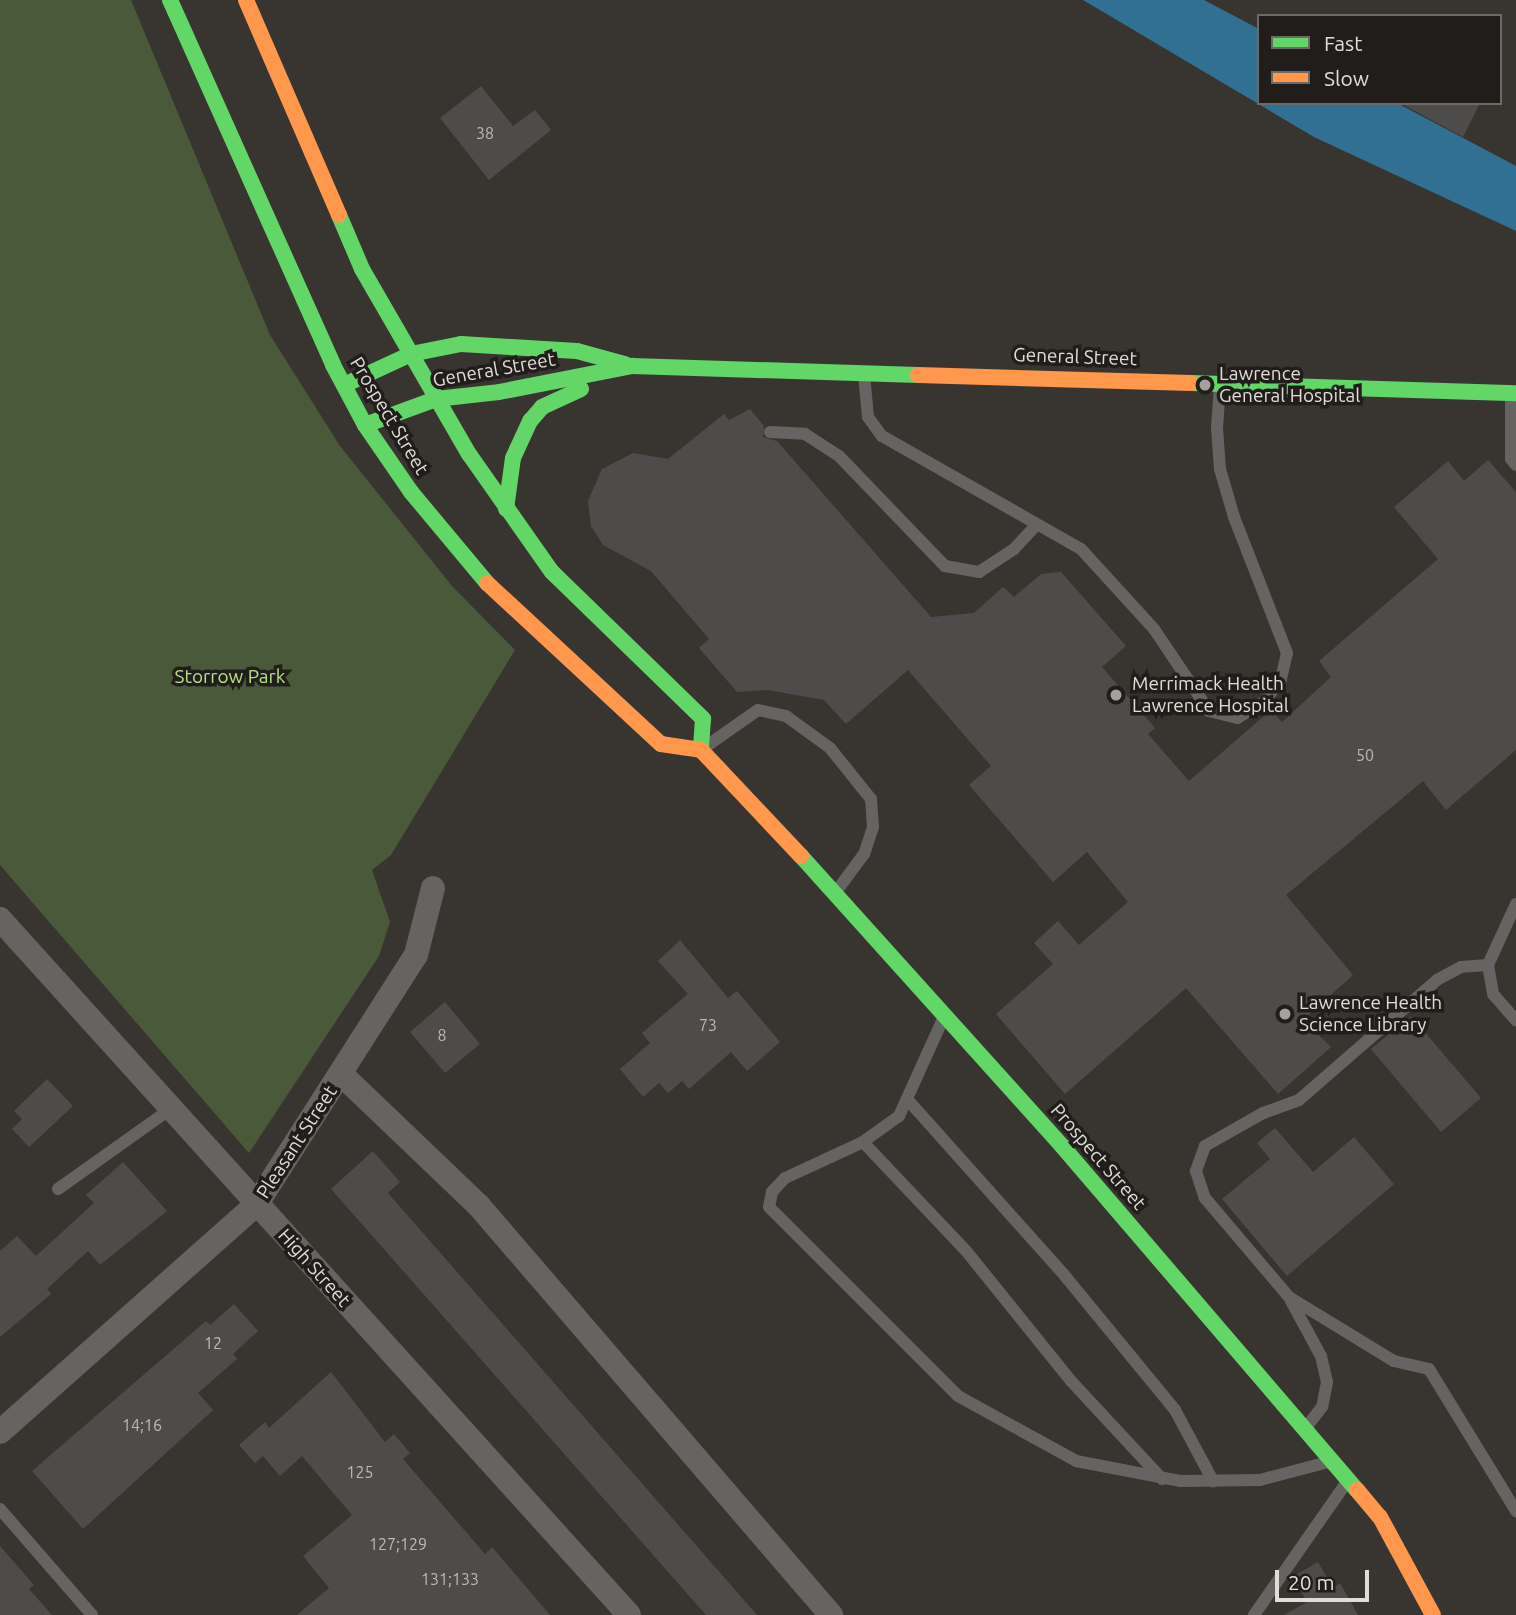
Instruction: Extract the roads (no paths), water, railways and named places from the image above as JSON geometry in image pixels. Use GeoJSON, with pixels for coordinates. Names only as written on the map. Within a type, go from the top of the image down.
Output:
{"type":"FeatureCollection","features":[{"type":"Feature","properties":{"kind":"main road","name":"Prospect Street"},"geometry":{"type":"LineString","coordinates":[[170,0],[277,245],[344,385],[365,425],[411,492],[493,590],[661,744],[701,750],[835,893],[1380,1517],[1433,1615]]}},
{"type":"Feature","properties":{"kind":"main road"},"geometry":{"type":"LineString","coordinates":[[246,0],[362,269],[436,399],[506,509],[552,572],[703,719],[701,750]]}},
{"type":"Feature","properties":{"kind":"main road","name":"General Street"},"geometry":{"type":"LineString","coordinates":[[344,385],[411,354],[461,344],[577,351],[632,366]]}},
{"type":"Feature","properties":{"kind":"main road","name":"General Street"},"geometry":{"type":"LineString","coordinates":[[365,425],[436,399],[499,392],[632,366],[864,370],[1514,393]]}},
{"type":"Feature","properties":{"kind":"main road"},"geometry":{"type":"LineString","coordinates":[[506,509],[518,443],[542,407],[632,366]]}},
{"type":"Feature","properties":{"kind":"street","name":"Pleasant Street"},"geometry":{"type":"LineString","coordinates":[[0,1431],[256,1205],[416,955],[433,888]]}},
{"type":"Feature","properties":{"kind":"street","name":"High Street"},"geometry":{"type":"LineString","coordinates":[[0,919],[169,1110],[629,1615]]}},
{"type":"Feature","properties":{"kind":"street"},"geometry":{"type":"LineString","coordinates":[[341,1074],[479,1206],[831,1615]]}},
{"type":"Feature","properties":{"kind":"lane"},"geometry":{"type":"LineString","coordinates":[[864,370],[868,417],[882,436],[1081,548],[1154,629],[1209,711],[1237,718],[1265,701],[1281,679],[1287,653],[1234,517],[1220,469],[1217,428],[1220,383]]}},
{"type":"Feature","properties":{"kind":"lane"},"geometry":{"type":"LineString","coordinates":[[1514,393],[1511,459],[1516,465]]}},
{"type":"Feature","properties":{"kind":"lane"},"geometry":{"type":"LineString","coordinates":[[770,432],[805,434],[839,456],[945,566],[979,572],[1013,549],[1036,525]]}},
{"type":"Feature","properties":{"kind":"lane"},"geometry":{"type":"LineString","coordinates":[[701,750],[758,710],[786,716],[830,748],[871,799],[873,827],[863,854],[835,893]]}},
{"type":"Feature","properties":{"kind":"lane"},"geometry":{"type":"LineString","coordinates":[[1516,904],[1488,965],[1493,994],[1516,1020]]}},
{"type":"Feature","properties":{"kind":"lane"},"geometry":{"type":"LineString","coordinates":[[1304,1430],[1322,1406],[1327,1382],[1321,1356],[1289,1297],[1205,1198],[1196,1171],[1206,1146],[1263,1113],[1298,1100],[1437,980],[1461,967],[1488,965]]}},
{"type":"Feature","properties":{"kind":"lane"},"geometry":{"type":"LineString","coordinates":[[945,1016],[907,1100],[892,1123],[863,1142],[785,1178],[772,1192],[769,1207],[958,1396],[1076,1461],[1162,1480],[1213,1481],[1290,1475],[1331,1461]]}},
{"type":"Feature","properties":{"kind":"lane"},"geometry":{"type":"LineString","coordinates":[[907,1100],[1065,1276],[1175,1410],[1213,1481]]}},
{"type":"Feature","properties":{"kind":"lane"},"geometry":{"type":"LineString","coordinates":[[58,1189],[169,1110]]}},
{"type":"Feature","properties":{"kind":"lane"},"geometry":{"type":"LineString","coordinates":[[863,1142],[967,1252],[1071,1381],[1162,1480]]}},
{"type":"Feature","properties":{"kind":"lane"},"geometry":{"type":"LineString","coordinates":[[1289,1297],[1394,1361],[1429,1368],[1516,1511]]}},
{"type":"Feature","properties":{"kind":"lane"},"geometry":{"type":"LineString","coordinates":[[1254,1615],[1348,1480]]}},
{"type":"Feature","properties":{"kind":"lane"},"geometry":{"type":"LineString","coordinates":[[0,1509],[92,1615]]}},
{"type":"Feature","properties":{"kind":"water"},"geometry":{"type":"Polygon","coordinates":[[[1083,0],[1204,0],[1257,28],[1257,103],[1083,0]]]}},
{"type":"Feature","properties":{"kind":"water"},"geometry":{"type":"Polygon","coordinates":[[[1260,105],[1401,105],[1516,166],[1516,231],[1314,137],[1260,105]]]}},
{"type":"Feature","properties":{"kind":"place","name":"Lawrence General Hospital"},"geometry":{"type":"Point","coordinates":[1205,385]}},
{"type":"Feature","properties":{"kind":"place","name":"Merrimack Health Lawrence Hospital"},"geometry":{"type":"Point","coordinates":[1116,695]}},
{"type":"Feature","properties":{"kind":"place","name":"Lawrence Health Science Library"},"geometry":{"type":"Point","coordinates":[1285,1014]}},
{"type":"Feature","properties":{"kind":"park label","name":"Storrow Park"},"geometry":{"type":"Point","coordinates":[230,677]}}]}
